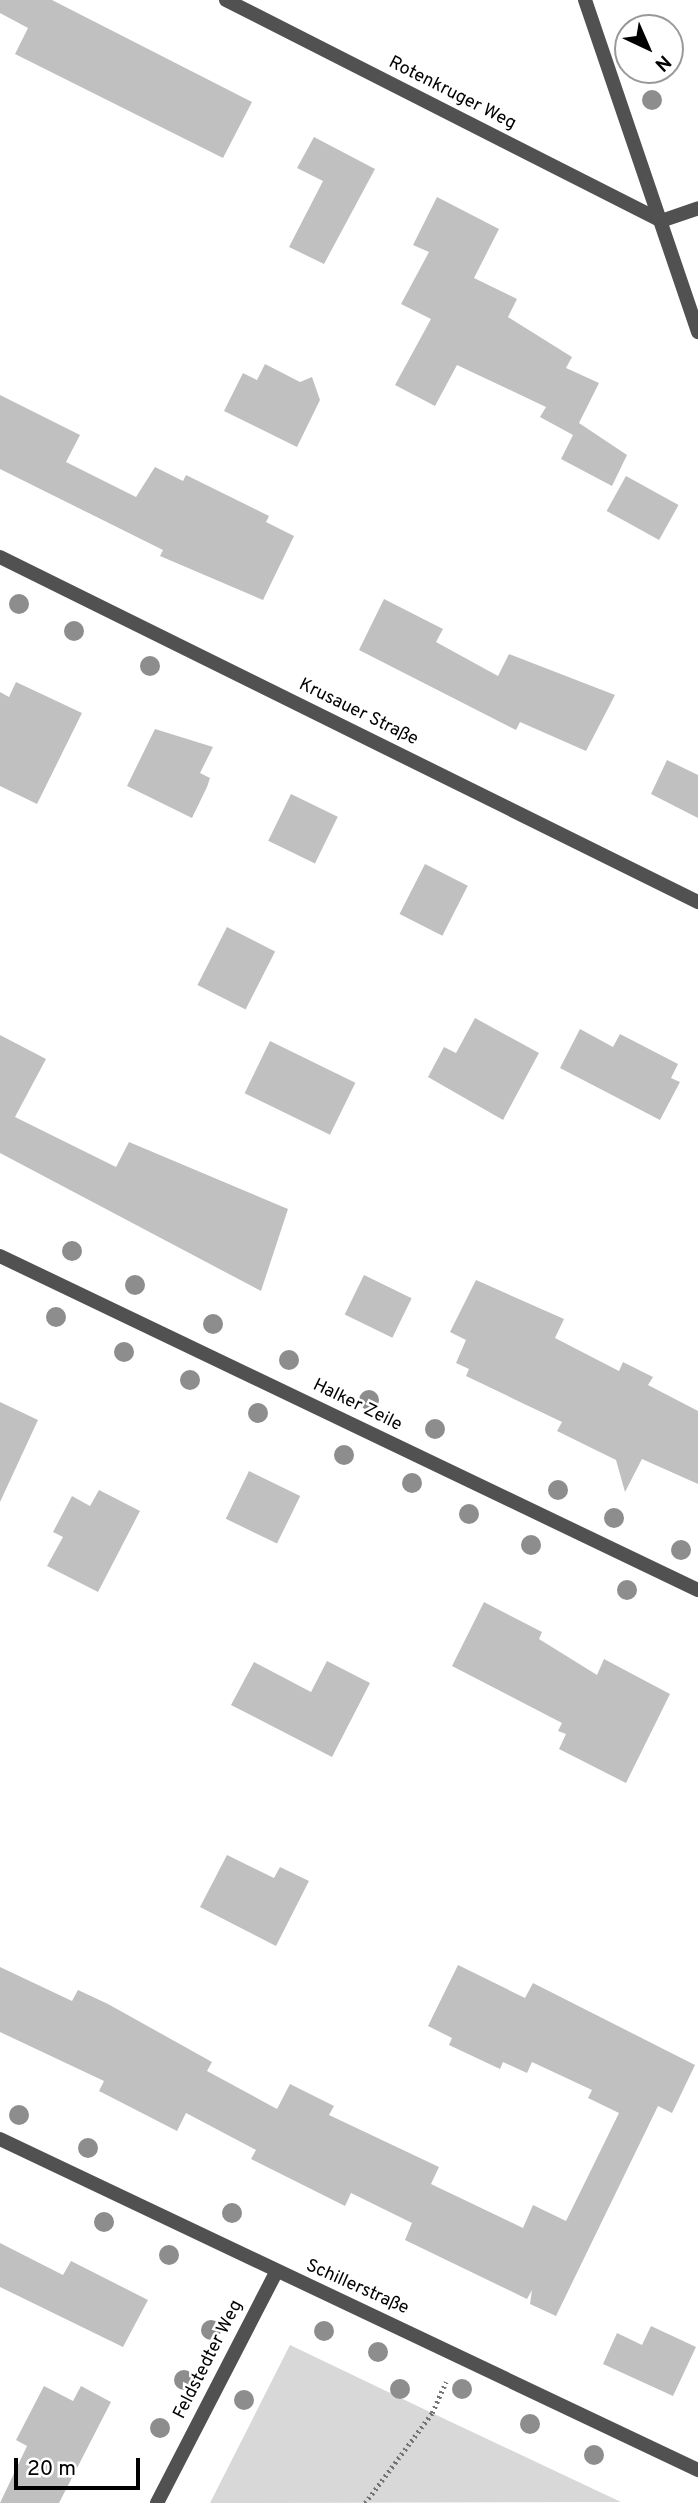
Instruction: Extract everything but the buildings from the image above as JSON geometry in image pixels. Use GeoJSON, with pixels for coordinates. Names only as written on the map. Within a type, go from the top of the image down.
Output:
{"type":"FeatureCollection","features":[{"type":"Feature","properties":{"kind":"street","name":"Rotenkruger Weg"},"geometry":{"type":"LineString","coordinates":[[226,0],[661,221]]}},
{"type":"Feature","properties":{"kind":"street"},"geometry":{"type":"LineString","coordinates":[[585,0],[698,332]]}},
{"type":"Feature","properties":{"kind":"street"},"geometry":{"type":"LineString","coordinates":[[661,221],[698,208]]}},
{"type":"Feature","properties":{"kind":"street","name":"Krusauer Straße"},"geometry":{"type":"LineString","coordinates":[[0,557],[698,902]]}},
{"type":"Feature","properties":{"kind":"street","name":"Halker Zeile"},"geometry":{"type":"LineString","coordinates":[[0,1256],[698,1590]]}},
{"type":"Feature","properties":{"kind":"street","name":"Schillerstraße"},"geometry":{"type":"LineString","coordinates":[[0,2139],[698,2470]]}},
{"type":"Feature","properties":{"kind":"street","name":"Feldstedter Weg"},"geometry":{"type":"LineString","coordinates":[[157,2503],[276,2272]]}},
{"type":"Feature","properties":{"kind":"path"},"geometry":{"type":"LineString","coordinates":[[365,2503],[432,2413],[458,2355]]}},
{"type":"Feature","properties":{"kind":"shaded area"},"geometry":{"type":"Polygon","coordinates":[[[290,2345],[432,2413],[621,2502],[210,2503],[290,2345]]]}}]}
